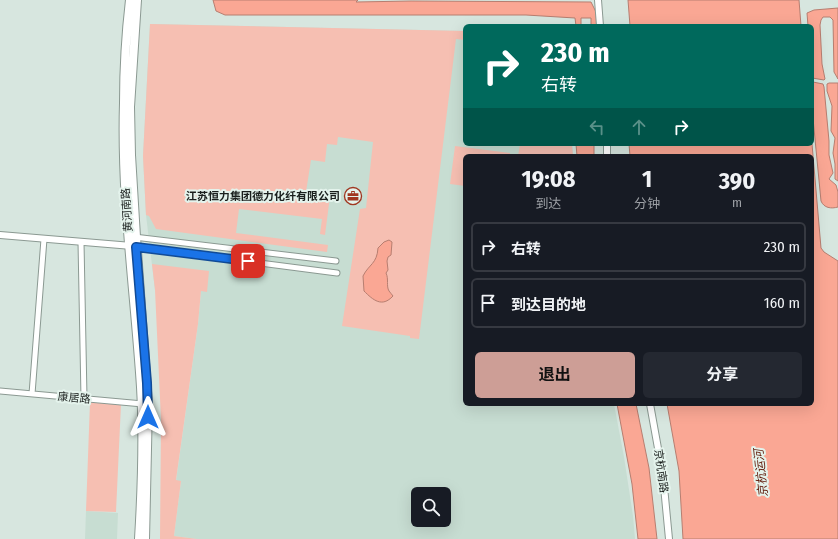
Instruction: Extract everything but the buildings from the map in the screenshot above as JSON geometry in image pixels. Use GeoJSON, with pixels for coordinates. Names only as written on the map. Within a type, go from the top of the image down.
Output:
{"type":"FeatureCollection","features":[{"type":"Feature","properties":{"kind":"main road","name":"黄河南路"},"geometry":{"type":"LineString","coordinates":[[130,0],[125,59],[124,104],[126,188],[133,246],[145,404],[145,539]]}},
{"type":"Feature","properties":{"kind":"main road","name":"黄河南路"},"geometry":{"type":"LineString","coordinates":[[132,237],[130,107],[137,0]]}},
{"type":"Feature","properties":{"kind":"main road","name":"黄河南路"},"geometry":{"type":"LineString","coordinates":[[139,539],[145,404]]}},
{"type":"Feature","properties":{"kind":"street"},"geometry":{"type":"LineString","coordinates":[[598,0],[600,24]]}},
{"type":"Feature","properties":{"kind":"street"},"geometry":{"type":"LineString","coordinates":[[0,235],[133,246],[337,273]]}},
{"type":"Feature","properties":{"kind":"street"},"geometry":{"type":"LineString","coordinates":[[132,237],[336,261]]}},
{"type":"Feature","properties":{"kind":"street"},"geometry":{"type":"LineString","coordinates":[[32,394],[44,238]]}},
{"type":"Feature","properties":{"kind":"street"},"geometry":{"type":"LineString","coordinates":[[81,242],[84,398]]}},
{"type":"Feature","properties":{"kind":"street","name":"康居路"},"geometry":{"type":"LineString","coordinates":[[0,391],[145,404]]}},
{"type":"Feature","properties":{"kind":"street","name":"京杭南路"},"geometry":{"type":"LineString","coordinates":[[650,406],[663,476],[669,539]]}},
{"type":"Feature","properties":{"kind":"shaded area"},"geometry":{"type":"Polygon","coordinates":[[[150,24],[463,31],[463,146],[572,146],[573,154],[463,154],[463,406],[614,406],[624,457],[635,539],[197,539],[174,536],[181,481],[176,481],[198,324],[201,291],[155,290],[146,215],[143,156],[150,24]]]}},
{"type":"Feature","properties":{"kind":"shaded area"},"geometry":{"type":"Polygon","coordinates":[[[150,24],[463,31],[463,40],[456,39],[419,339],[410,338],[410,336],[342,326],[360,209],[366,208],[373,142],[338,137],[337,145],[327,144],[325,162],[311,160],[306,192],[330,196],[325,235],[320,234],[322,219],[239,209],[236,233],[328,245],[327,252],[156,229],[149,216],[146,215],[143,156],[150,24]]]}},
{"type":"Feature","properties":{"kind":"shaded area"},"geometry":{"type":"Polygon","coordinates":[[[455,146],[510,153],[463,154],[463,186],[450,184],[455,146]]]}},
{"type":"Feature","properties":{"kind":"shaded area"},"geometry":{"type":"Polygon","coordinates":[[[520,146],[572,146],[573,154],[518,154],[520,146]]]}},
{"type":"Feature","properties":{"kind":"shaded area"},"geometry":{"type":"Polygon","coordinates":[[[152,264],[209,271],[207,292],[201,291],[198,324],[176,480],[181,481],[174,536],[197,539],[160,539],[161,420],[155,290],[152,264]]]}},
{"type":"Feature","properties":{"kind":"shaded area"},"geometry":{"type":"Polygon","coordinates":[[[90,402],[121,404],[116,512],[86,511],[90,402]]]}},
{"type":"Feature","properties":{"kind":"shaded area"},"geometry":{"type":"Polygon","coordinates":[[[86,511],[118,513],[117,539],[85,539],[86,511]]]}},
{"type":"Feature","properties":{"kind":"water"},"geometry":{"type":"Polygon","coordinates":[[[213,0],[358,0],[356,2],[591,2],[597,14],[598,24],[591,24],[591,18],[581,18],[581,24],[576,24],[575,18],[526,15],[225,15],[216,11],[213,0]]]}},
{"type":"Feature","properties":{"kind":"water"},"geometry":{"type":"Polygon","coordinates":[[[628,0],[799,0],[801,24],[630,24],[628,0]]]}},
{"type":"Feature","properties":{"kind":"water"},"geometry":{"type":"Polygon","coordinates":[[[838,8],[838,79],[834,72],[833,20],[830,17],[823,17],[820,25],[822,64],[825,79],[814,78],[814,24],[808,24],[807,13],[814,10],[838,8]]]}},
{"type":"Feature","properties":{"kind":"water"},"geometry":{"type":"Polygon","coordinates":[[[814,82],[823,84],[824,87],[829,155],[833,173],[829,179],[836,185],[838,192],[838,207],[826,207],[821,201],[814,129],[814,82]]]}},
{"type":"Feature","properties":{"kind":"water"},"geometry":{"type":"Polygon","coordinates":[[[838,83],[838,181],[835,179],[833,153],[835,138],[831,131],[832,106],[827,91],[827,84],[838,83]]]}},
{"type":"Feature","properties":{"kind":"water"},"geometry":{"type":"Polygon","coordinates":[[[576,146],[594,146],[594,154],[577,154],[576,146]]]}},
{"type":"Feature","properties":{"kind":"water"},"geometry":{"type":"Polygon","coordinates":[[[629,146],[812,146],[813,154],[630,154],[629,146]]]}},
{"type":"Feature","properties":{"kind":"water","name":"京杭运河"},"geometry":{"type":"Polygon","coordinates":[[[814,167],[821,248],[824,252],[838,261],[838,539],[683,539],[679,471],[667,406],[814,406],[814,167]]]}},
{"type":"Feature","properties":{"kind":"water"},"geometry":{"type":"Polygon","coordinates":[[[389,240],[392,242],[391,255],[388,257],[388,270],[386,273],[388,289],[393,296],[385,302],[381,302],[374,300],[364,291],[363,276],[374,261],[378,248],[384,242],[389,240]]]}},
{"type":"Feature","properties":{"kind":"water"},"geometry":{"type":"Polygon","coordinates":[[[617,406],[636,406],[649,468],[657,539],[638,539],[632,484],[617,406]]]}},
{"type":"Feature","properties":{"kind":"place","name":"江苏恒力集团德力化纤有限公司"},"geometry":{"type":"Point","coordinates":[353,196]}},
{"type":"Feature","properties":{"kind":"route"},"geometry":{"type":"LineString","coordinates":[[148,417],[147,383],[136,247],[248,261]]}}]}
